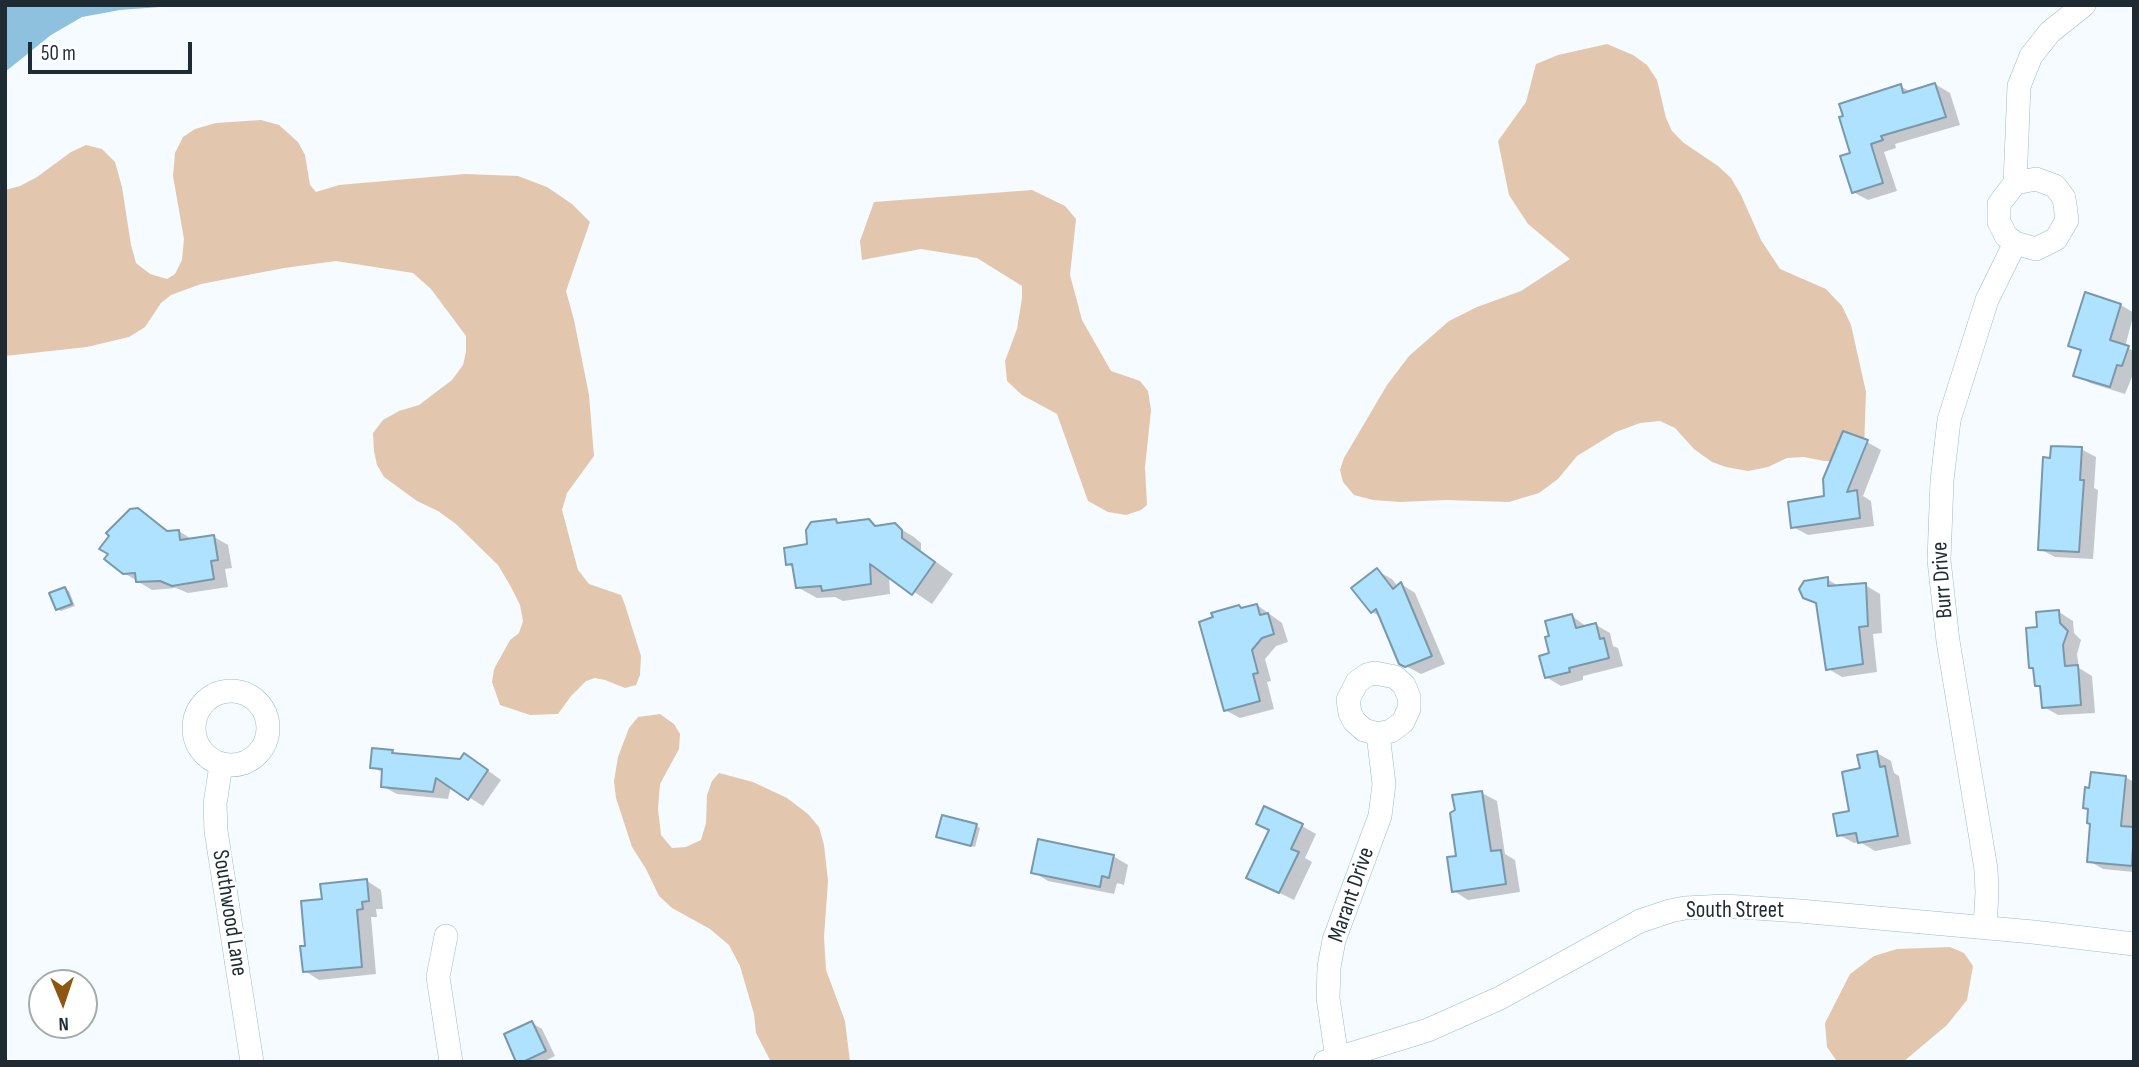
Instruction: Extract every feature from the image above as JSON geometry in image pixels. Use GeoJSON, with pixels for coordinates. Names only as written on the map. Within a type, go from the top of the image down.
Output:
{"type":"FeatureCollection","features":[{"type":"Feature","properties":{"kind":"street"},"geometry":{"type":"LineString","coordinates":[[2015,183],[2036,179],[2055,186],[2064,198],[2067,220],[2056,239],[2036,248],[2015,243],[2006,236],[1999,222],[1999,204],[2015,183],[2019,86],[2031,56],[2050,32],[2084,5]]}},
{"type":"Feature","properties":{"kind":"street","name":"Burr Drive"},"geometry":{"type":"LineString","coordinates":[[1985,927],[1986,869],[1948,641],[1939,560],[1942,481],[1948,420],[1968,353],[1987,300],[2015,243]]}},
{"type":"Feature","properties":{"kind":"street","name":"Marant Drive"},"geometry":{"type":"LineString","coordinates":[[1331,1060],[1329,967],[1334,940],[1380,817],[1384,784],[1383,757],[1378,734]]}},
{"type":"Feature","properties":{"kind":"street","name":"Southwood Lane"},"geometry":{"type":"LineString","coordinates":[[221,765],[215,804],[216,831],[252,1062]]}},
{"type":"Feature","properties":{"kind":"street","name":"South Street"},"geometry":{"type":"LineString","coordinates":[[1331,1060],[1428,1030],[1500,998],[1640,921],[1670,911],[1725,906],[1985,927],[2134,944]]}},
{"type":"Feature","properties":{"kind":"street"},"geometry":{"type":"LineString","coordinates":[[446,936],[438,977],[452,1062]]}},
{"type":"Feature","properties":{"kind":"shaded area"},"geometry":{"type":"Polygon","coordinates":[[[1607,44],[1633,55],[1647,65],[1657,80],[1672,131],[1731,178],[1761,240],[1780,269],[1826,289],[1842,306],[1851,325],[1866,392],[1864,448],[1843,461],[1787,458],[1768,467],[1748,471],[1712,462],[1694,449],[1675,428],[1660,421],[1640,423],[1616,432],[1577,456],[1558,479],[1539,493],[1509,502],[1400,502],[1354,495],[1343,482],[1340,470],[1344,458],[1387,385],[1409,356],[1449,321],[1477,307],[1521,291],[1570,259],[1528,224],[1509,195],[1498,141],[1526,102],[1536,64],[1558,55],[1607,44]]]}},
{"type":"Feature","properties":{"kind":"shaded area"},"geometry":{"type":"Polygon","coordinates":[[[261,120],[279,125],[298,142],[305,155],[310,185],[316,192],[339,185],[465,174],[518,176],[547,187],[572,204],[590,222],[566,291],[589,395],[594,456],[567,493],[562,510],[578,570],[589,584],[621,595],[641,656],[640,675],[636,685],[625,688],[595,678],[586,681],[558,714],[530,715],[500,705],[492,682],[494,669],[510,640],[519,633],[523,621],[520,605],[498,565],[456,524],[384,477],[377,465],[374,451],[373,433],[383,420],[399,411],[419,405],[452,380],[463,365],[466,352],[466,336],[431,289],[413,273],[336,261],[201,284],[171,295],[161,303],[145,327],[129,337],[87,347],[5,356],[5,190],[37,177],[71,152],[86,145],[102,149],[115,162],[136,263],[150,274],[167,279],[175,274],[182,260],[184,239],[173,176],[175,153],[183,137],[195,129],[216,123],[261,120]]]}},
{"type":"Feature","properties":{"kind":"shaded area"},"geometry":{"type":"Polygon","coordinates":[[[1032,190],[1065,206],[1076,219],[1070,275],[1082,320],[1111,371],[1140,381],[1148,391],[1151,410],[1145,467],[1147,505],[1126,515],[1108,512],[1088,501],[1057,414],[1022,395],[1007,381],[1005,361],[1017,329],[1022,286],[977,258],[921,249],[862,260],[860,241],[874,202],[1032,190]]]}},
{"type":"Feature","properties":{"kind":"shaded area"},"geometry":{"type":"Polygon","coordinates":[[[660,714],[674,724],[680,734],[679,749],[660,784],[658,809],[661,835],[672,848],[686,847],[701,840],[706,823],[707,795],[712,781],[719,773],[753,782],[787,798],[808,814],[819,827],[828,881],[824,937],[826,970],[845,1021],[850,1062],[771,1062],[756,1033],[754,1014],[740,966],[729,945],[710,929],[672,908],[659,896],[632,847],[616,798],[614,781],[618,757],[629,728],[638,717],[660,714]]]}},
{"type":"Feature","properties":{"kind":"shaded area"},"geometry":{"type":"Polygon","coordinates":[[[1950,947],[1964,953],[1973,966],[1967,1000],[1947,1025],[1903,1062],[1836,1060],[1827,1047],[1825,1023],[1850,974],[1874,956],[1897,949],[1950,947]]]}},
{"type":"Feature","properties":{"kind":"water"},"geometry":{"type":"Polygon","coordinates":[[[5,5],[186,5],[120,10],[82,17],[51,35],[5,72],[5,5]]]}},
{"type":"Feature","properties":{"kind":"building"},"geometry":{"type":"Polygon","coordinates":[[[1935,83],[1946,117],[1881,136],[1883,140],[1871,144],[1883,183],[1852,193],[1840,156],[1850,153],[1839,117],[1843,116],[1839,104],[1901,84],[1903,93],[1935,83]]]}},
{"type":"Feature","properties":{"kind":"building"},"geometry":{"type":"Polygon","coordinates":[[[2085,292],[2121,304],[2110,340],[2129,346],[2122,366],[2117,365],[2110,387],[2073,376],[2081,350],[2068,346],[2085,292]]]}},
{"type":"Feature","properties":{"kind":"building"},"geometry":{"type":"Polygon","coordinates":[[[1843,431],[1868,440],[1847,492],[1857,490],[1860,518],[1791,528],[1788,502],[1824,496],[1823,479],[1843,431]]]}},
{"type":"Feature","properties":{"kind":"building"},"geometry":{"type":"Polygon","coordinates":[[[2051,446],[2082,447],[2080,480],[2084,480],[2079,552],[2038,550],[2043,457],[2050,458],[2051,446]]]}},
{"type":"Feature","properties":{"kind":"building"},"geometry":{"type":"Polygon","coordinates":[[[138,508],[167,531],[179,530],[180,540],[214,535],[218,560],[211,561],[214,579],[172,586],[160,581],[136,582],[135,573],[123,574],[104,559],[108,554],[99,549],[109,536],[106,533],[130,509],[138,508]]]}},
{"type":"Feature","properties":{"kind":"building"},"geometry":{"type":"Polygon","coordinates":[[[836,519],[837,523],[869,519],[875,526],[895,523],[902,530],[902,538],[935,562],[912,595],[870,564],[871,584],[822,591],[821,586],[796,588],[792,564],[786,565],[784,548],[807,544],[806,530],[811,522],[836,519]]]}},
{"type":"Feature","properties":{"kind":"building"},"geometry":{"type":"Polygon","coordinates":[[[1377,568],[1393,589],[1401,582],[1432,656],[1405,667],[1399,664],[1376,609],[1371,613],[1351,588],[1377,568]]]}},
{"type":"Feature","properties":{"kind":"building"},"geometry":{"type":"Polygon","coordinates":[[[1828,577],[1828,586],[1866,583],[1868,626],[1859,627],[1863,664],[1826,670],[1816,603],[1803,598],[1799,589],[1804,581],[1828,577]]]}},
{"type":"Feature","properties":{"kind":"building"},"geometry":{"type":"Polygon","coordinates":[[[65,587],[72,604],[56,610],[49,593],[65,587]]]}},
{"type":"Feature","properties":{"kind":"building"},"geometry":{"type":"Polygon","coordinates":[[[1257,604],[1260,615],[1268,613],[1274,634],[1262,638],[1252,650],[1258,673],[1253,674],[1260,701],[1224,711],[1199,622],[1213,617],[1211,613],[1239,605],[1241,608],[1257,604]]]}},
{"type":"Feature","properties":{"kind":"building"},"geometry":{"type":"Polygon","coordinates":[[[2059,610],[2060,623],[2068,631],[2063,645],[2065,666],[2078,665],[2081,705],[2042,708],[2040,686],[2035,686],[2033,668],[2029,668],[2026,628],[2037,627],[2036,612],[2059,610]]]}},
{"type":"Feature","properties":{"kind":"building"},"geometry":{"type":"Polygon","coordinates":[[[1572,614],[1576,628],[1596,623],[1600,639],[1604,638],[1609,658],[1569,668],[1570,672],[1545,678],[1539,656],[1549,653],[1545,637],[1549,636],[1545,621],[1572,614]]]}},
{"type":"Feature","properties":{"kind":"building"},"geometry":{"type":"Polygon","coordinates":[[[372,748],[393,750],[392,753],[460,759],[464,753],[488,770],[468,800],[436,778],[433,792],[381,787],[382,769],[370,768],[372,748]]]}},
{"type":"Feature","properties":{"kind":"building"},"geometry":{"type":"Polygon","coordinates":[[[1877,751],[1880,767],[1885,766],[1898,836],[1858,843],[1856,833],[1837,836],[1833,814],[1849,811],[1842,772],[1860,768],[1857,755],[1877,751]]]}},
{"type":"Feature","properties":{"kind":"building"},"geometry":{"type":"Polygon","coordinates":[[[2091,772],[2126,776],[2121,826],[2134,827],[2132,866],[2087,862],[2090,824],[2087,823],[2088,809],[2083,808],[2085,787],[2089,788],[2091,772]]]}},
{"type":"Feature","properties":{"kind":"building"},"geometry":{"type":"Polygon","coordinates":[[[1482,791],[1491,851],[1501,850],[1506,884],[1452,892],[1447,857],[1456,856],[1450,813],[1455,810],[1452,795],[1482,791]]]}},
{"type":"Feature","properties":{"kind":"building"},"geometry":{"type":"Polygon","coordinates":[[[1264,806],[1303,824],[1291,849],[1299,852],[1279,893],[1246,878],[1269,830],[1256,824],[1264,806]]]}},
{"type":"Feature","properties":{"kind":"building"},"geometry":{"type":"Polygon","coordinates":[[[942,815],[977,824],[971,846],[936,837],[942,815]]]}},
{"type":"Feature","properties":{"kind":"building"},"geometry":{"type":"Polygon","coordinates":[[[1038,839],[1114,855],[1109,878],[1102,876],[1100,887],[1031,873],[1038,839]]]}},
{"type":"Feature","properties":{"kind":"building"},"geometry":{"type":"Polygon","coordinates":[[[367,879],[369,901],[362,902],[363,909],[357,910],[362,967],[303,972],[300,946],[305,946],[301,901],[322,899],[320,884],[367,879]]]}},
{"type":"Feature","properties":{"kind":"building"},"geometry":{"type":"Polygon","coordinates":[[[532,1021],[546,1051],[523,1062],[516,1062],[504,1034],[532,1021]]]}}]}
